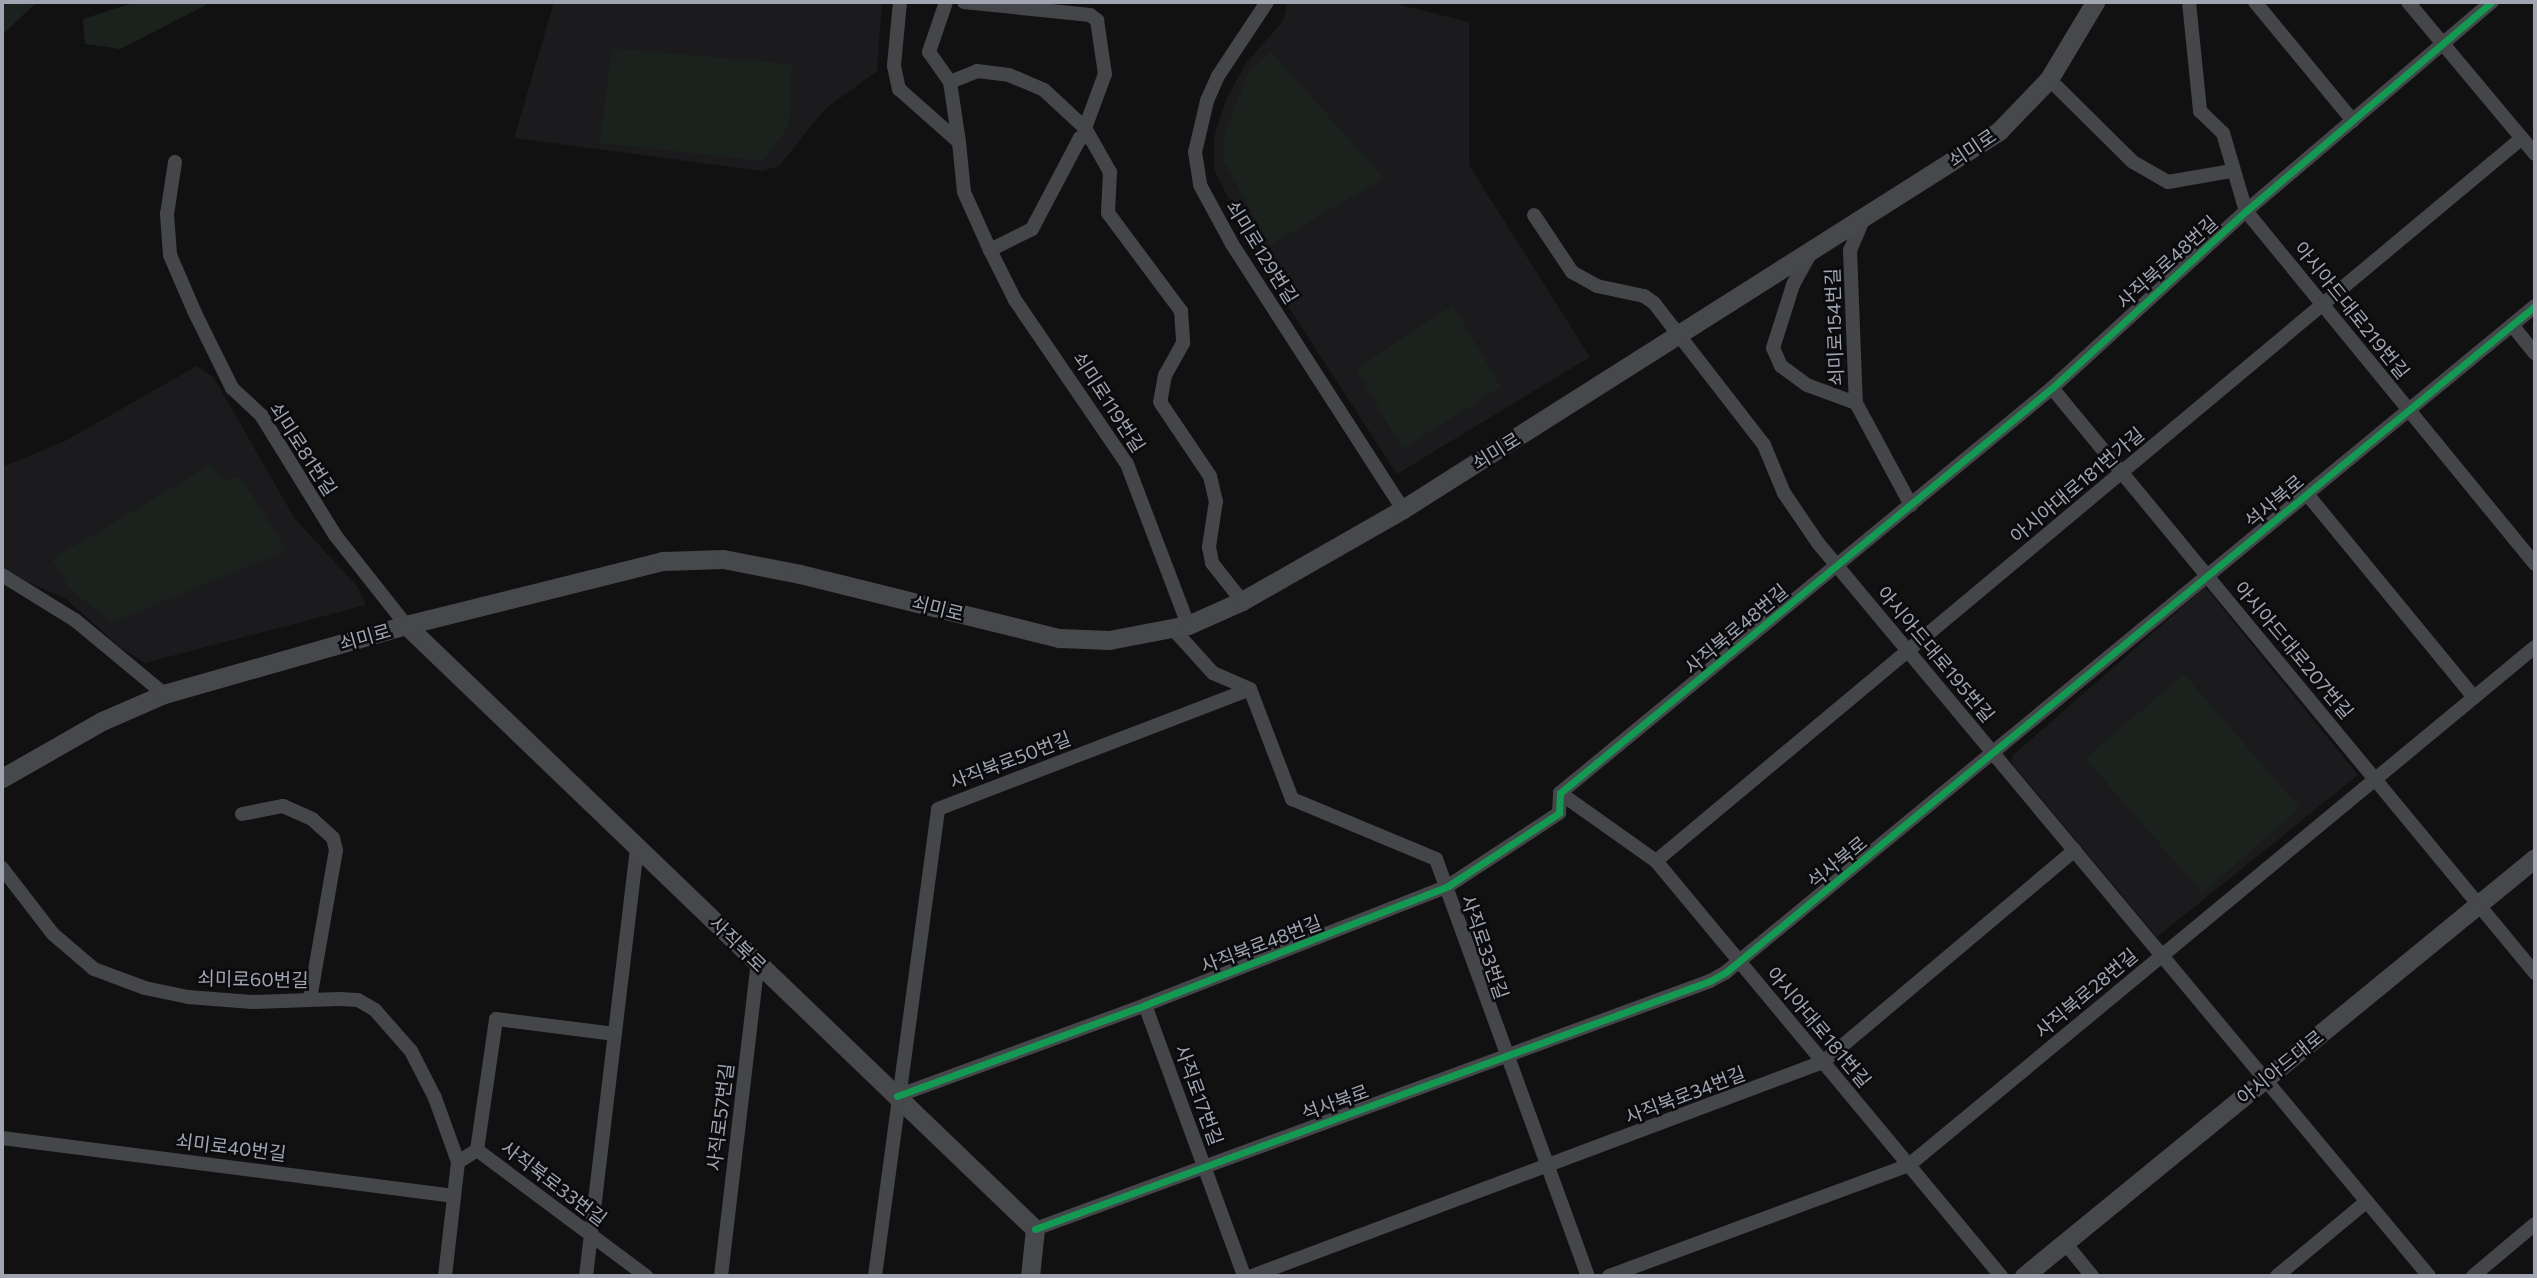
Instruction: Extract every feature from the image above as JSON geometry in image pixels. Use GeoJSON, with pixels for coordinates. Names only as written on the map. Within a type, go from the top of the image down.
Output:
{"type":"FeatureCollection","features":[{"type":"Feature","properties":{"kind":"main road","name":"쇠미로"},"geometry":{"type":"LineString","coordinates":[[2,778],[102,721],[164,694],[406,625],[663,561],[723,559],[1059,638],[1109,640],[1181,627],[1242,601],[1403,509],[1810,254],[1999,131],[2049,79],[2095,2]]}},
{"type":"Feature","properties":{"kind":"main road","name":"사직북로"},"geometry":{"type":"LineString","coordinates":[[406,625],[1035,1229]]}},
{"type":"Feature","properties":{"kind":"main road","name":"아시아드대로"},"geometry":{"type":"LineString","coordinates":[[2024,1276],[2535,858]]}},
{"type":"Feature","properties":{"kind":"main road"},"geometry":{"type":"LineString","coordinates":[[1030,1276],[1035,1229]]}},
{"type":"Feature","properties":{"kind":"street"},"geometry":{"type":"LineString","coordinates":[[900,2],[894,66],[899,89],[960,142]]}},
{"type":"Feature","properties":{"kind":"street"},"geometry":{"type":"LineString","coordinates":[[946,2],[929,52],[950,82],[977,71],[1009,75],[1044,90],[1087,133],[1110,172],[1108,213],[1181,311],[1183,343],[1165,375],[1160,401],[1210,475],[1216,501],[1209,547],[1212,563],[1242,601]]}},
{"type":"Feature","properties":{"kind":"street"},"geometry":{"type":"LineString","coordinates":[[964,2],[1090,15],[1097,20],[1105,74],[1087,133],[1080,138],[1032,229],[990,250]]}},
{"type":"Feature","properties":{"kind":"street","name":"쇠미로129번길"},"geometry":{"type":"LineString","coordinates":[[1267,2],[1218,76],[1207,101],[1195,152],[1200,185],[1232,244],[1403,509]]}},
{"type":"Feature","properties":{"kind":"street","name":"아시아드대로219번길"},"geometry":{"type":"LineString","coordinates":[[2189,2],[2200,111],[2223,133],[2232,171],[2246,211],[2535,564]]}},
{"type":"Feature","properties":{"kind":"street"},"geometry":{"type":"LineString","coordinates":[[2255,2],[2353,121]]}},
{"type":"Feature","properties":{"kind":"street"},"geometry":{"type":"LineString","coordinates":[[2408,2],[2535,154]]}},
{"type":"Feature","properties":{"kind":"street","name":"사직북로48번길"},"geometry":{"type":"LineString","coordinates":[[897,1096],[1145,1006],[1448,886],[1559,813],[1560,793],[2052,388],[2246,211],[2492,2]]}},
{"type":"Feature","properties":{"kind":"street"},"geometry":{"type":"LineString","coordinates":[[2049,79],[2133,162],[2168,182],[2232,171]]}},
{"type":"Feature","properties":{"kind":"street","name":"쇠미로119번길"},"geometry":{"type":"LineString","coordinates":[[950,82],[960,142],[964,192],[1015,300],[1127,464],[1181,627]]}},
{"type":"Feature","properties":{"kind":"street","name":"아시아대로181번가길"},"geometry":{"type":"LineString","coordinates":[[1656,861],[2522,138]]}},
{"type":"Feature","properties":{"kind":"street","name":"쇠미로81번길"},"geometry":{"type":"LineString","coordinates":[[175,162],[167,214],[170,255],[205,334],[232,388],[261,415],[335,535],[406,625]]}},
{"type":"Feature","properties":{"kind":"street","name":"아시아드대로195번길"},"geometry":{"type":"LineString","coordinates":[[1534,215],[1572,272],[1597,286],[1644,296],[1679,337],[1764,446],[1784,493],[1837,566],[2267,1078],[2429,1276]]}},
{"type":"Feature","properties":{"kind":"street","name":"쇠미로154번길"},"geometry":{"type":"LineString","coordinates":[[1863,219],[1850,250],[1856,403],[1911,505]]}},
{"type":"Feature","properties":{"kind":"street","name":"쇠미로"},"geometry":{"type":"LineString","coordinates":[[1810,254],[1793,285],[1773,348],[1782,366],[1807,385],[1856,403]]}},
{"type":"Feature","properties":{"kind":"street","name":"석사북로"},"geometry":{"type":"LineString","coordinates":[[1035,1229],[1710,981],[1740,962],[2535,306]]}},
{"type":"Feature","properties":{"kind":"street"},"geometry":{"type":"LineString","coordinates":[[2512,325],[2535,353]]}},
{"type":"Feature","properties":{"kind":"street","name":"아시아드대로207번길"},"geometry":{"type":"LineString","coordinates":[[2052,388],[2535,973]]}},
{"type":"Feature","properties":{"kind":"street"},"geometry":{"type":"LineString","coordinates":[[2306,494],[2474,697]]}},
{"type":"Feature","properties":{"kind":"street"},"geometry":{"type":"LineString","coordinates":[[2,575],[75,620],[164,694]]}},
{"type":"Feature","properties":{"kind":"street"},"geometry":{"type":"LineString","coordinates":[[1181,627],[1213,673],[1250,689]]}},
{"type":"Feature","properties":{"kind":"street","name":"사직북로28번길"},"geometry":{"type":"LineString","coordinates":[[1609,1276],[1909,1165],[2535,647]]}},
{"type":"Feature","properties":{"kind":"street","name":"사직로33번길"},"geometry":{"type":"LineString","coordinates":[[1250,689],[1292,799],[1436,859],[1588,1276]]}},
{"type":"Feature","properties":{"kind":"street","name":"사직북로50번길"},"geometry":{"type":"LineString","coordinates":[[897,1096],[938,809],[1250,689]]}},
{"type":"Feature","properties":{"kind":"street","name":"아시아대로181번길"},"geometry":{"type":"LineString","coordinates":[[1560,793],[1656,861],[2001,1276]]}},
{"type":"Feature","properties":{"kind":"street"},"geometry":{"type":"LineString","coordinates":[[242,814],[283,806],[312,819],[333,838],[336,850],[310,999]]}},
{"type":"Feature","properties":{"kind":"street"},"geometry":{"type":"LineString","coordinates":[[586,1276],[637,847]]}},
{"type":"Feature","properties":{"kind":"street","name":"사직북로34번길"},"geometry":{"type":"LineString","coordinates":[[1252,1276],[1548,1168],[1823,1062],[2075,850]]}},
{"type":"Feature","properties":{"kind":"street","name":"쇠미로60번길"},"geometry":{"type":"LineString","coordinates":[[2,868],[53,934],[94,969],[145,988],[188,997],[358,1000],[388,1022],[411,1051],[435,1098],[458,1162]]}},
{"type":"Feature","properties":{"kind":"street","name":"사직로57번길"},"geometry":{"type":"LineString","coordinates":[[721,1276],[758,962]]}},
{"type":"Feature","properties":{"kind":"street","name":"사직로17번길"},"geometry":{"type":"LineString","coordinates":[[1145,1006],[1244,1276]]}},
{"type":"Feature","properties":{"kind":"street","name":"사직북로33번길"},"geometry":{"type":"LineString","coordinates":[[615,1034],[496,1019],[477,1150],[646,1276]]}},
{"type":"Feature","properties":{"kind":"street"},"geometry":{"type":"LineString","coordinates":[[876,1276],[897,1096]]}},
{"type":"Feature","properties":{"kind":"street","name":"쇠미로40번길"},"geometry":{"type":"LineString","coordinates":[[2,1138],[454,1196]]}},
{"type":"Feature","properties":{"kind":"street"},"geometry":{"type":"LineString","coordinates":[[445,1276],[458,1162],[477,1150]]}},
{"type":"Feature","properties":{"kind":"street"},"geometry":{"type":"LineString","coordinates":[[2277,1276],[2367,1201]]}},
{"type":"Feature","properties":{"kind":"street"},"geometry":{"type":"LineString","coordinates":[[2473,1276],[2535,1224]]}},
{"type":"Feature","properties":{"kind":"street"},"geometry":{"type":"LineString","coordinates":[[2065,1243],[2092,1276]]}},
{"type":"Feature","properties":{"kind":"shaded area"},"geometry":{"type":"Polygon","coordinates":[[[2,2],[37,2],[2,35],[2,2]]]}},
{"type":"Feature","properties":{"kind":"shaded area"},"geometry":{"type":"Polygon","coordinates":[[[136,2],[212,2],[120,49],[85,44],[83,19],[136,2]]]}},
{"type":"Feature","properties":{"kind":"shaded area"},"geometry":{"type":"Polygon","coordinates":[[[554,2],[882,2],[877,71],[825,109],[779,166],[762,171],[514,138],[554,2]]]}},
{"type":"Feature","properties":{"kind":"shaded area"},"geometry":{"type":"Polygon","coordinates":[[[1288,2],[1388,2],[1469,22],[1469,165],[1590,357],[1397,474],[1267,274],[1214,170],[1214,138],[1226,99],[1246,63],[1283,21],[1288,2]]]}},
{"type":"Feature","properties":{"kind":"shaded area"},"geometry":{"type":"Polygon","coordinates":[[[612,48],[792,64],[789,126],[763,161],[600,143],[612,48]]]}},
{"type":"Feature","properties":{"kind":"shaded area"},"geometry":{"type":"Polygon","coordinates":[[[1271,52],[1384,178],[1270,245],[1224,162],[1224,134],[1249,71],[1271,52]]]}},
{"type":"Feature","properties":{"kind":"shaded area"},"geometry":{"type":"Polygon","coordinates":[[[1453,305],[1501,387],[1402,449],[1356,369],[1453,305]]]}},
{"type":"Feature","properties":{"kind":"shaded area"},"geometry":{"type":"Polygon","coordinates":[[[197,366],[214,378],[295,519],[357,586],[366,605],[145,663],[120,647],[66,599],[2,570],[2,467],[65,441],[197,366]]]}},
{"type":"Feature","properties":{"kind":"shaded area"},"geometry":{"type":"Polygon","coordinates":[[[210,465],[225,481],[240,476],[287,551],[112,622],[70,589],[52,559],[210,465]]]}},
{"type":"Feature","properties":{"kind":"shaded area"},"geometry":{"type":"Polygon","coordinates":[[[2205,587],[2358,775],[2157,937],[2011,762],[2013,755],[2205,587]]]}},
{"type":"Feature","properties":{"kind":"shaded area"},"geometry":{"type":"Polygon","coordinates":[[[2184,674],[2300,808],[2202,893],[2085,758],[2184,674]]]}},
{"type":"Feature","properties":{"kind":"cycle path"},"geometry":{"type":"LineString","coordinates":[[897,1096],[1145,1005],[1448,886],[1559,813],[1560,793],[2052,388],[2246,211],[2492,2]]}},
{"type":"Feature","properties":{"kind":"cycle path"},"geometry":{"type":"LineString","coordinates":[[1035,1229],[1710,981],[1726,972],[2535,306]]}}]}
